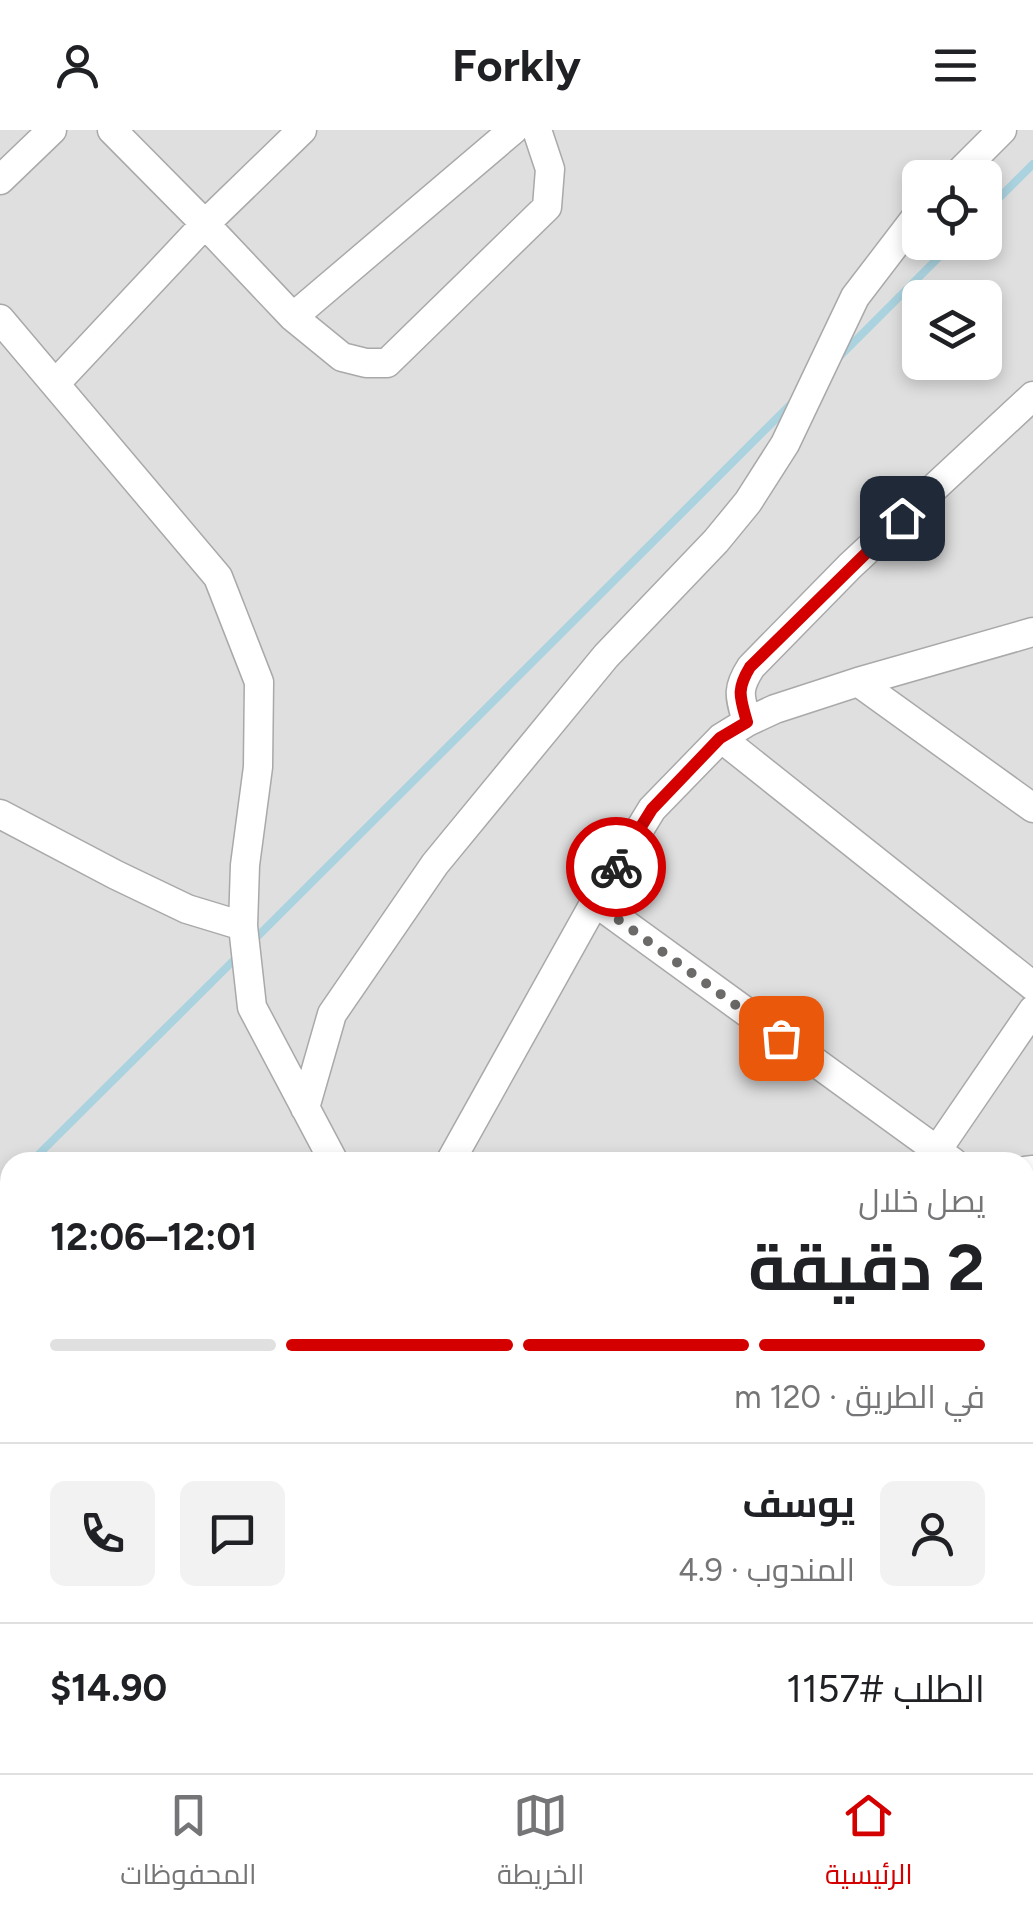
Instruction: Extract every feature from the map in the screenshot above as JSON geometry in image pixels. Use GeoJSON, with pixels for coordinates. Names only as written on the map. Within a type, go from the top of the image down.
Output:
{"type":"FeatureCollection","features":[{"type":"Feature","properties":{"kind":"street"},"geometry":{"type":"LineString","coordinates":[[0,180],[52,130]]}},
{"type":"Feature","properties":{"kind":"street"},"geometry":{"type":"LineString","coordinates":[[112,130],[293,318],[342,357],[366,363],[386,363],[546,207],[550,169],[537,130]]}},
{"type":"Feature","properties":{"kind":"street"},"geometry":{"type":"LineString","coordinates":[[55,384],[205,224],[302,130]]}},
{"type":"Feature","properties":{"kind":"street"},"geometry":{"type":"LineString","coordinates":[[293,318],[513,130]]}},
{"type":"Feature","properties":{"kind":"street"},"geometry":{"type":"LineString","coordinates":[[972,160],[1002,130]]}},
{"type":"Feature","properties":{"kind":"street"},"geometry":{"type":"LineString","coordinates":[[306,1108],[332,1014],[435,864],[606,656],[748,502],[785,444],[855,296],[902,235]]}},
{"type":"Feature","properties":{"kind":"street"},"geometry":{"type":"LineString","coordinates":[[0,319],[218,577],[259,682],[258,767],[245,865],[243,926],[252,1008],[329,1152]]}},
{"type":"Feature","properties":{"kind":"street"},"geometry":{"type":"LineString","coordinates":[[747,722],[740,694],[741,682],[750,667],[850,566],[1033,396]]}},
{"type":"Feature","properties":{"kind":"street"},"geometry":{"type":"LineString","coordinates":[[456,1152],[594,902],[652,809],[720,738],[775,709],[1033,632]]}},
{"type":"Feature","properties":{"kind":"street"},"geometry":{"type":"LineString","coordinates":[[858,682],[1033,808]]}},
{"type":"Feature","properties":{"kind":"street"},"geometry":{"type":"LineString","coordinates":[[720,738],[1033,986]]}},
{"type":"Feature","properties":{"kind":"street"},"geometry":{"type":"LineString","coordinates":[[0,814],[187,909],[243,926]]}},
{"type":"Feature","properties":{"kind":"street"},"geometry":{"type":"LineString","coordinates":[[594,902],[931,1152]]}},
{"type":"Feature","properties":{"kind":"street"},"geometry":{"type":"LineString","coordinates":[[944,1152],[1033,1010]]}},
{"type":"Feature","properties":{"kind":"shaded area"},"geometry":{"type":"Polygon","coordinates":[[[0,130],[1033,130],[1033,1152],[0,1152],[0,130]]]}},
{"type":"Feature","properties":{"kind":"waterway"},"geometry":{"type":"LineString","coordinates":[[1002,195],[1033,164]]}},
{"type":"Feature","properties":{"kind":"waterway"},"geometry":{"type":"LineString","coordinates":[[838,358],[936,260]]}},
{"type":"Feature","properties":{"kind":"waterway"},"geometry":{"type":"LineString","coordinates":[[253,941],[792,403]]}},
{"type":"Feature","properties":{"kind":"waterway"},"geometry":{"type":"LineString","coordinates":[[41,1152],[240,954]]}},
{"type":"Feature","properties":{"kind":"way so far"},"geometry":{"type":"LineString","coordinates":[[616,867],[594,902],[781,1038]]}},
{"type":"Feature","properties":{"kind":"route"},"geometry":{"type":"LineString","coordinates":[[616,867],[652,809],[720,738],[747,722],[740,694],[741,682],[750,667],[902,518]]}}]}
